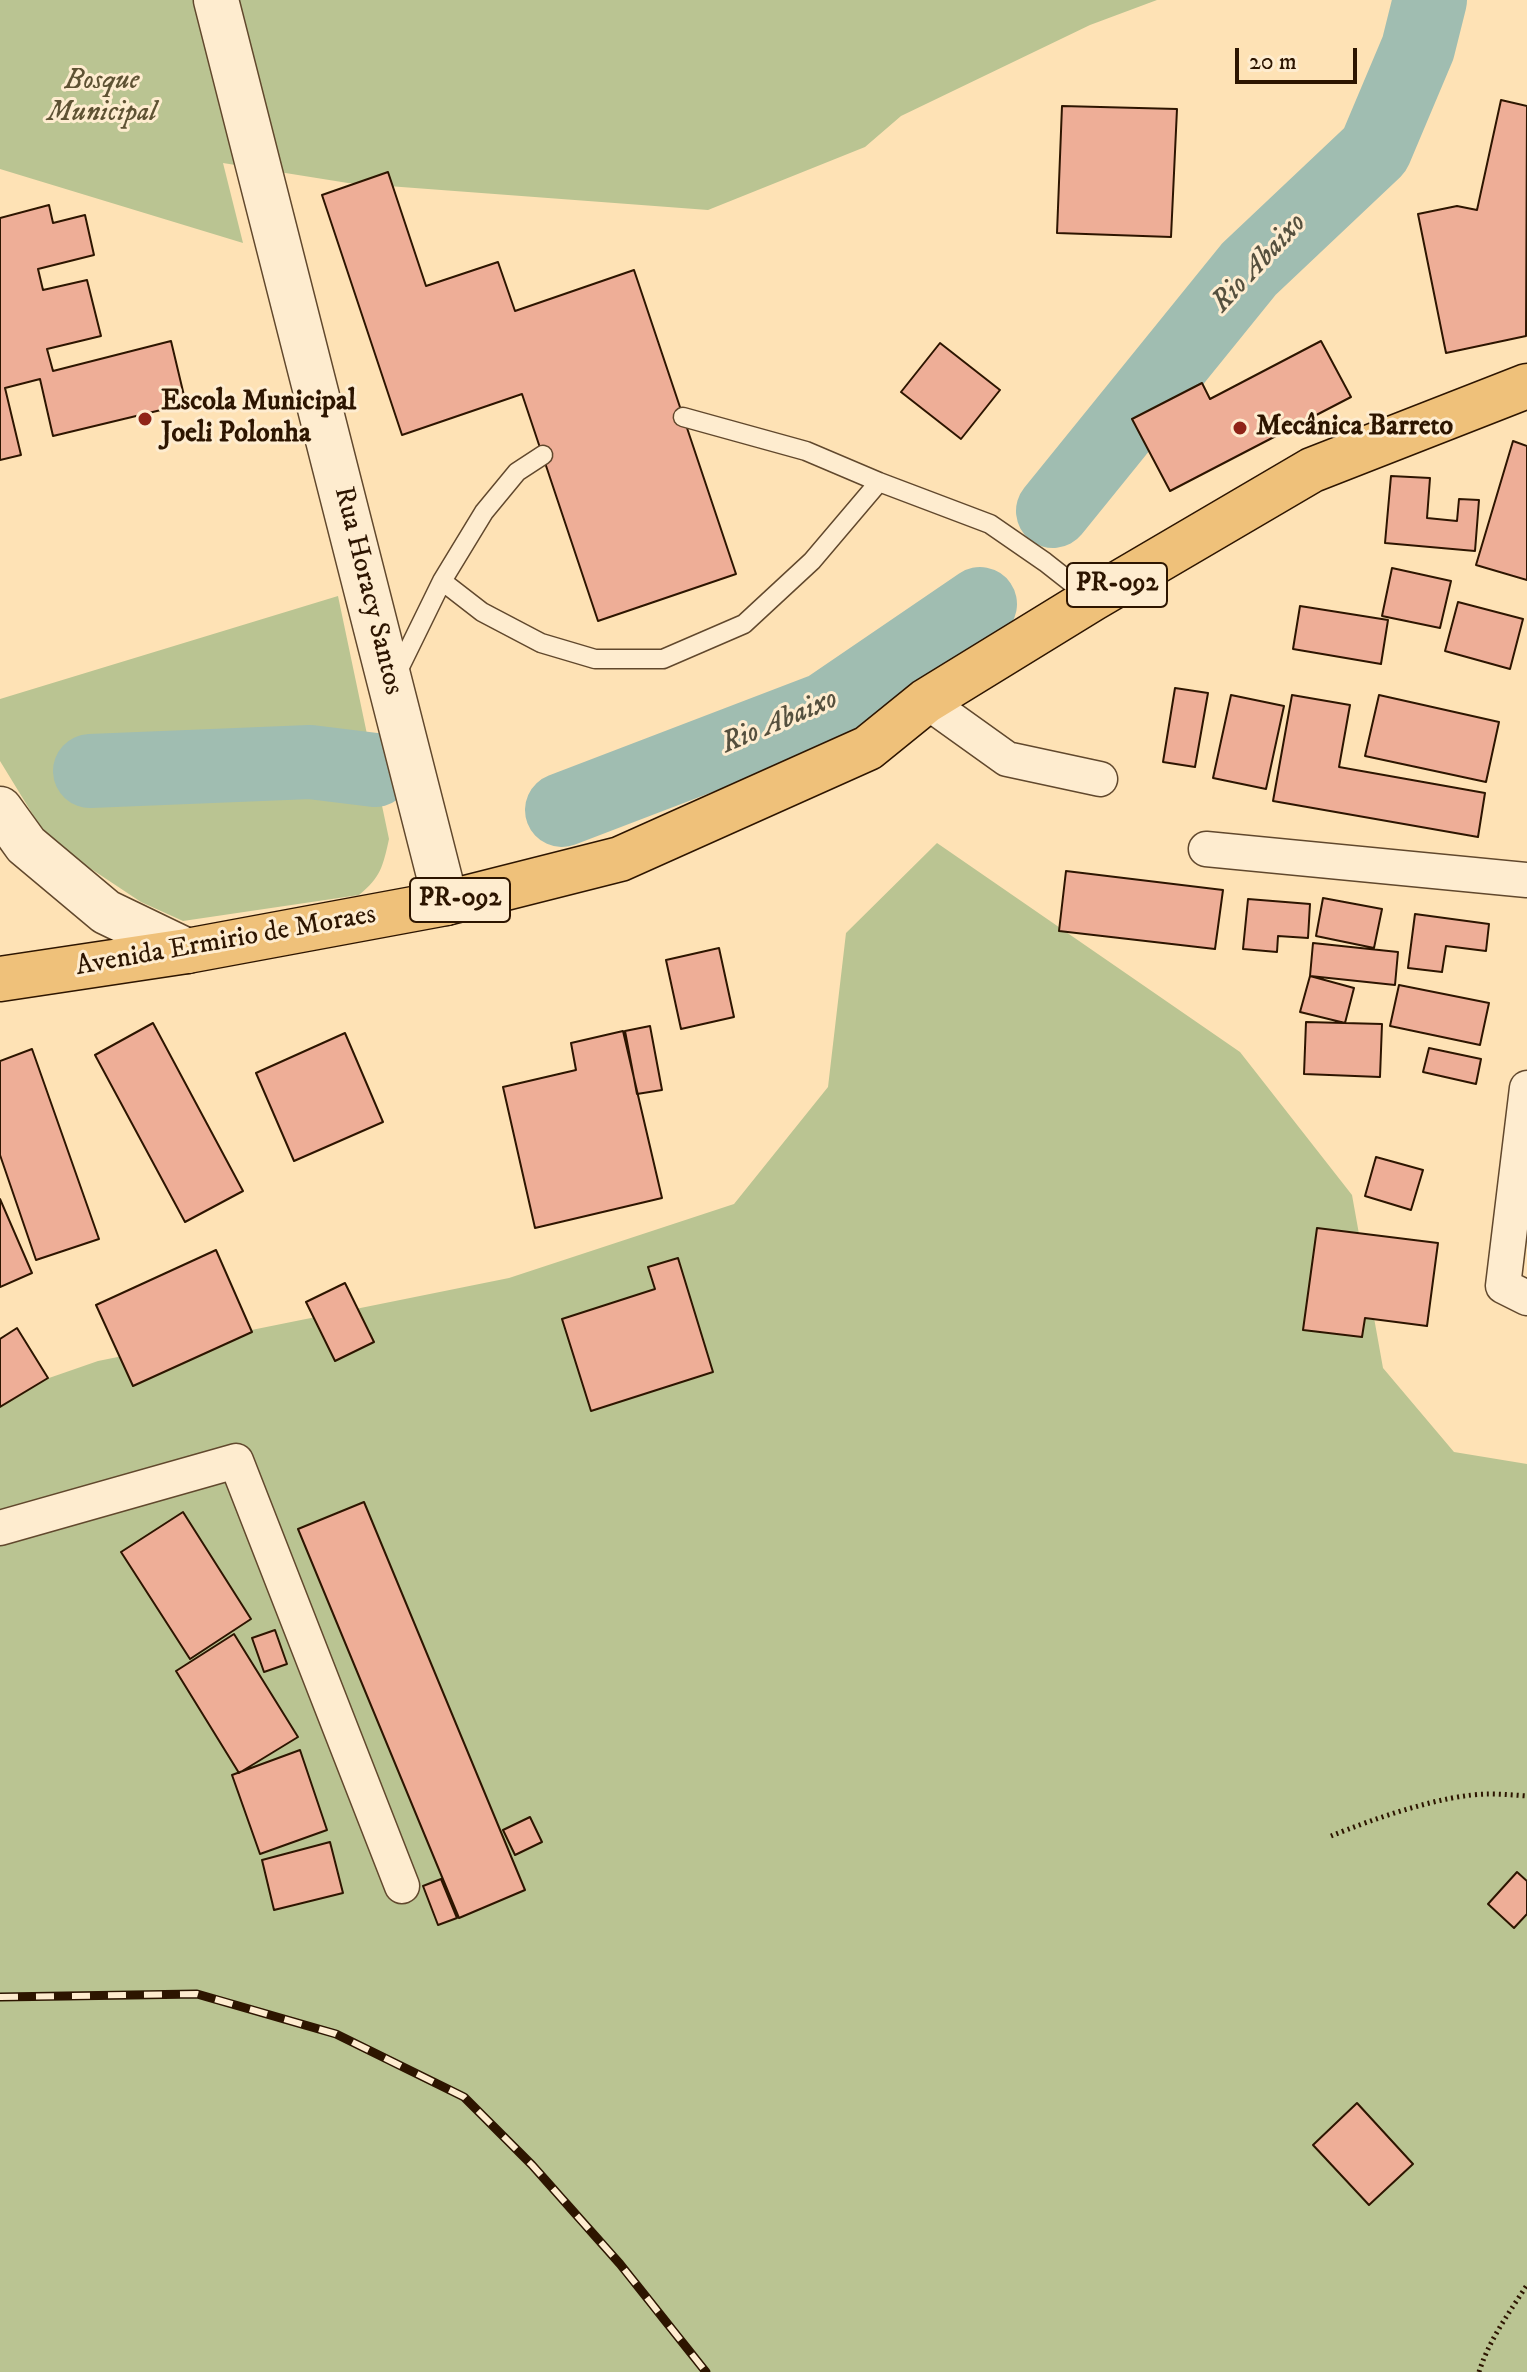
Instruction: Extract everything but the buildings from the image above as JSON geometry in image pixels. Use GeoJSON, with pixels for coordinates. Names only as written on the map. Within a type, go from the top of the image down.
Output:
{"type":"FeatureCollection","features":[{"type":"Feature","properties":{"kind":"main road","name":"Avenida Ermirio de Moraes"},"geometry":{"type":"LineString","coordinates":[[0,979],[187,951],[446,903],[620,859],[868,748],[926,701],[1312,470],[1527,386]]}},
{"type":"Feature","properties":{"kind":"street","name":"Rua Horacy Santos"},"geometry":{"type":"LineString","coordinates":[[216,0],[446,903]]}},
{"type":"Feature","properties":{"kind":"street"},"geometry":{"type":"LineString","coordinates":[[926,701],[1007,759],[1100,779]]}},
{"type":"Feature","properties":{"kind":"street"},"geometry":{"type":"LineString","coordinates":[[0,809],[26,845],[106,912],[187,951]]}},
{"type":"Feature","properties":{"kind":"street"},"geometry":{"type":"LineString","coordinates":[[1206,849],[1527,880]]}},
{"type":"Feature","properties":{"kind":"street"},"geometry":{"type":"LineString","coordinates":[[1515,1292],[1527,1088]]}},
{"type":"Feature","properties":{"kind":"street"},"geometry":{"type":"LineString","coordinates":[[0,1528],[236,1461],[402,1886]]}},
{"type":"Feature","properties":{"kind":"lane"},"geometry":{"type":"LineString","coordinates":[[683,417],[806,451],[990,524],[1092,599]]}},
{"type":"Feature","properties":{"kind":"lane"},"geometry":{"type":"LineString","coordinates":[[391,685],[442,581],[484,512],[517,472],[543,455]]}},
{"type":"Feature","properties":{"kind":"lane"},"geometry":{"type":"LineString","coordinates":[[442,581],[482,612],[541,643],[595,659],[663,659],[744,624],[812,561],[879,482]]}},
{"type":"Feature","properties":{"kind":"path"},"geometry":{"type":"LineString","coordinates":[[1331,1836],[1364,1823],[1450,1799],[1487,1793],[1527,1796]]}},
{"type":"Feature","properties":{"kind":"path"},"geometry":{"type":"LineString","coordinates":[[1479,2372],[1501,2325],[1527,2285]]}},
{"type":"Feature","properties":{"kind":"green space","name":"Bosque Municipal"},"geometry":{"type":"Polygon","coordinates":[[[0,0],[1157,0],[1090,25],[901,116],[865,147],[708,210],[348,183],[223,163],[243,243],[0,169],[0,0]]]}},
{"type":"Feature","properties":{"kind":"green space"},"geometry":{"type":"Polygon","coordinates":[[[338,596],[389,839],[380,870],[359,895],[183,921],[141,902],[49,841],[0,761],[0,699],[338,596]]]}},
{"type":"Feature","properties":{"kind":"green space"},"geometry":{"type":"Polygon","coordinates":[[[937,843],[1240,1052],[1352,1195],[1383,1368],[1454,1452],[1527,1464],[1527,2372],[0,2372],[0,1395],[98,1361],[509,1278],[734,1204],[828,1087],[846,933],[937,843]]]}},
{"type":"Feature","properties":{"kind":"waterway","name":"Rio Abaixo"},"geometry":{"type":"LineString","coordinates":[[1053,511],[1249,269],[1375,150],[1418,48],[1430,0]]}},
{"type":"Feature","properties":{"kind":"waterway","name":"Rio Abaixo"},"geometry":{"type":"LineString","coordinates":[[562,810],[826,709],[980,604]]}},
{"type":"Feature","properties":{"kind":"waterway","name":"Rio Abaixo"},"geometry":{"type":"LineString","coordinates":[[90,771],[310,762],[375,770]]}},
{"type":"Feature","properties":{"kind":"railway"},"geometry":{"type":"LineString","coordinates":[[0,1997],[197,1994],[336,2034],[464,2097],[532,2165],[620,2264],[706,2372]]}},
{"type":"Feature","properties":{"kind":"place","name":"Escola Municipal Joeli Polonha"},"geometry":{"type":"Point","coordinates":[145,419]}},
{"type":"Feature","properties":{"kind":"place","name":"Mecânica Barreto"},"geometry":{"type":"Point","coordinates":[1240,428]}}]}
